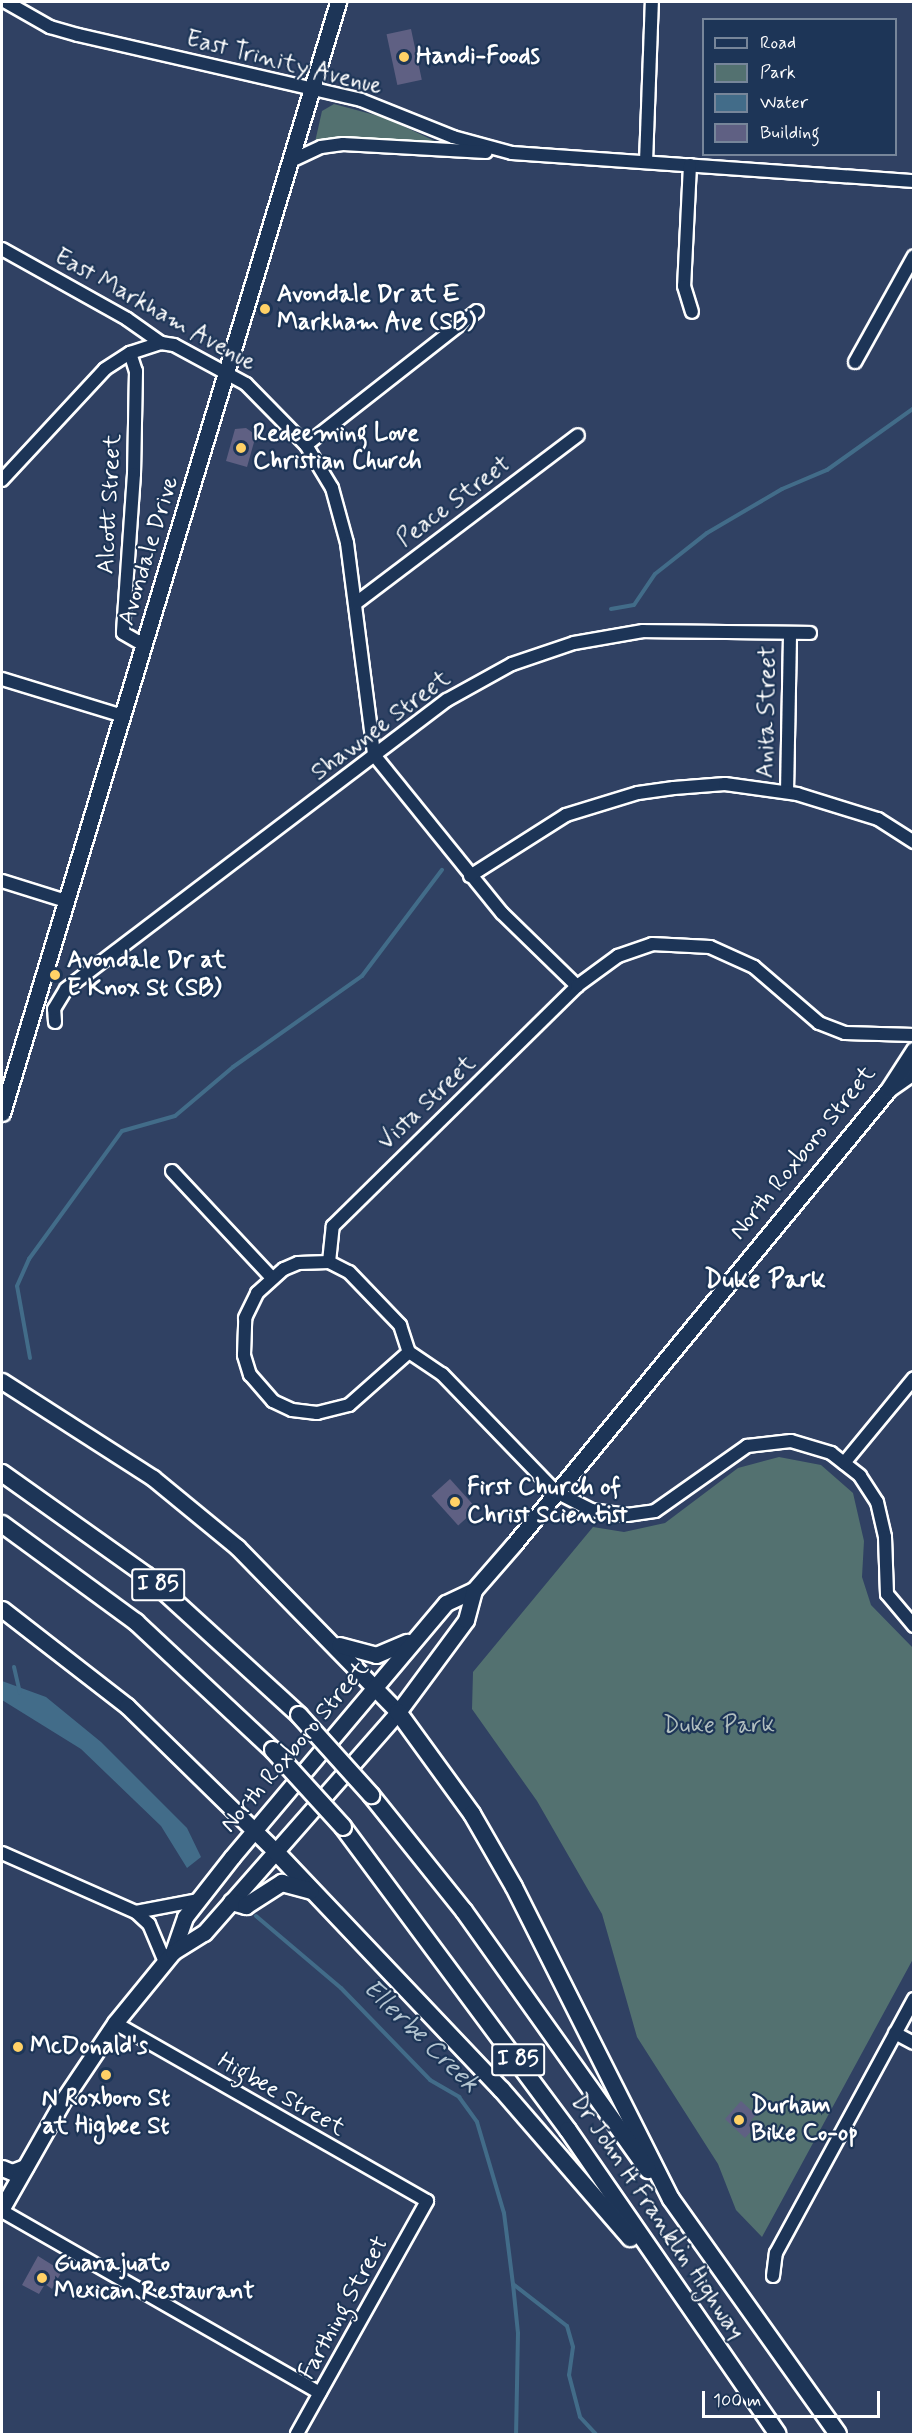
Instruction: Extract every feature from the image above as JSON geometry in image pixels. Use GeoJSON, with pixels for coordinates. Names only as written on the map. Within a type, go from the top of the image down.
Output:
{"type":"FeatureCollection","features":[{"type":"Feature","properties":{"kind":"highway","name":"Dr John H Franklin Highway"},"geometry":{"type":"LineString","coordinates":[[2,1473],[147,1576],[299,1715],[371,1795],[464,1911],[671,2199]]}},
{"type":"Feature","properties":{"kind":"highway","name":"Dr John H Franklin Highway"},"geometry":{"type":"LineString","coordinates":[[2,1524],[136,1622],[273,1750],[343,1827],[568,2130],[683,2300],[778,2434]]}},
{"type":"Feature","properties":{"kind":"highway"},"geometry":{"type":"LineString","coordinates":[[398,1712],[472,1815],[514,1887],[671,2199]]}},
{"type":"Feature","properties":{"kind":"highway"},"geometry":{"type":"LineString","coordinates":[[276,1851],[311,1891],[502,2090],[683,2300]]}},
{"type":"Feature","properties":{"kind":"highway"},"geometry":{"type":"LineString","coordinates":[[231,1902],[246,1906],[282,1883],[311,1891]]}},
{"type":"Feature","properties":{"kind":"highway","name":"I 85"},"geometry":{"type":"LineString","coordinates":[[671,2199],[838,2434]]}},
{"type":"Feature","properties":{"kind":"main road","name":"Avondale Drive"},"geometry":{"type":"LineString","coordinates":[[2,1113],[6,1084],[123,716],[226,372],[315,87],[338,2]]}},
{"type":"Feature","properties":{"kind":"main road","name":"North Roxboro Street"},"geometry":{"type":"LineString","coordinates":[[2,2210],[25,2167],[115,2024],[169,1957],[204,1933],[398,1712],[466,1620],[474,1590],[888,1090],[914,1050]]}},
{"type":"Feature","properties":{"kind":"main road"},"geometry":{"type":"LineString","coordinates":[[888,1090],[914,1071]]}},
{"type":"Feature","properties":{"kind":"main road"},"geometry":{"type":"LineString","coordinates":[[2,1381],[153,1478],[267,1574],[398,1712]]}},
{"type":"Feature","properties":{"kind":"main road","name":"North Roxboro Street"},"geometry":{"type":"LineString","coordinates":[[169,1957],[185,1917],[254,1830],[414,1638],[446,1603],[474,1590]]}},
{"type":"Feature","properties":{"kind":"main road"},"geometry":{"type":"LineString","coordinates":[[2,1609],[127,1706],[276,1851]]}},
{"type":"Feature","properties":{"kind":"main road"},"geometry":{"type":"LineString","coordinates":[[2,1626],[22,1623]]}},
{"type":"Feature","properties":{"kind":"main road"},"geometry":{"type":"LineString","coordinates":[[334,1643],[376,1655],[414,1638]]}},
{"type":"Feature","properties":{"kind":"main road"},"geometry":{"type":"LineString","coordinates":[[2,2168],[12,2172],[25,2167]]}},
{"type":"Feature","properties":{"kind":"street","name":"East Trinity Avenue"},"geometry":{"type":"LineString","coordinates":[[6,2],[50,27],[315,87],[512,153],[914,181]]}},
{"type":"Feature","properties":{"kind":"street"},"geometry":{"type":"LineString","coordinates":[[646,162],[652,2]]}},
{"type":"Feature","properties":{"kind":"street"},"geometry":{"type":"LineString","coordinates":[[293,160],[311,150],[343,144],[512,153]]}},
{"type":"Feature","properties":{"kind":"street"},"geometry":{"type":"LineString","coordinates":[[690,165],[684,286],[692,312]]}},
{"type":"Feature","properties":{"kind":"street","name":"East Markham Avenue"},"geometry":{"type":"LineString","coordinates":[[2,249],[127,319],[161,343],[174,345],[226,372],[272,406],[306,445],[332,488],[343,523],[356,603],[374,755]]}},
{"type":"Feature","properties":{"kind":"street"},"geometry":{"type":"LineString","coordinates":[[855,362],[914,256]]}},
{"type":"Feature","properties":{"kind":"street"},"geometry":{"type":"LineString","coordinates":[[306,445],[477,311]]}},
{"type":"Feature","properties":{"kind":"street"},"geometry":{"type":"LineString","coordinates":[[2,477],[105,369],[130,353],[161,343]]}},
{"type":"Feature","properties":{"kind":"street","name":"Alcott Street"},"geometry":{"type":"LineString","coordinates":[[130,353],[136,371],[134,474],[123,633],[144,645]]}},
{"type":"Feature","properties":{"kind":"street","name":"Peace Street"},"geometry":{"type":"LineString","coordinates":[[356,603],[578,435]]}},
{"type":"Feature","properties":{"kind":"street","name":"Shawnee Street"},"geometry":{"type":"LineString","coordinates":[[55,1022],[54,1009],[66,989],[374,755],[468,688],[512,664],[574,643],[643,631],[810,633]]}},
{"type":"Feature","properties":{"kind":"street","name":"Anita Street"},"geometry":{"type":"LineString","coordinates":[[787,792],[790,633]]}},
{"type":"Feature","properties":{"kind":"street"},"geometry":{"type":"LineString","coordinates":[[2,679],[123,716]]}},
{"type":"Feature","properties":{"kind":"street"},"geometry":{"type":"LineString","coordinates":[[374,755],[470,876],[577,986],[618,956],[652,944],[710,946],[753,967],[819,1023],[845,1033],[914,1035]]}},
{"type":"Feature","properties":{"kind":"street"},"geometry":{"type":"LineString","coordinates":[[470,876],[566,815],[638,793],[725,784],[787,792],[878,819],[914,842]]}},
{"type":"Feature","properties":{"kind":"street"},"geometry":{"type":"LineString","coordinates":[[2,881],[66,901]]}},
{"type":"Feature","properties":{"kind":"street","name":"Vista Street"},"geometry":{"type":"LineString","coordinates":[[329,1262],[333,1226],[577,986]]}},
{"type":"Feature","properties":{"kind":"street"},"geometry":{"type":"LineString","coordinates":[[171,1171],[272,1278]]}},
{"type":"Feature","properties":{"kind":"street"},"geometry":{"type":"LineString","coordinates":[[409,1352],[373,1388],[340,1409],[317,1413],[283,1406],[261,1390],[244,1355],[245,1318],[257,1293],[272,1278],[298,1263],[329,1262],[349,1272],[400,1325],[409,1352],[442,1374],[556,1492],[579,1507],[627,1515],[665,1506],[747,1446],[803,1443],[844,1463],[860,1476],[877,1502],[885,1537],[887,1594],[914,1626]]}},
{"type":"Feature","properties":{"kind":"street"},"geometry":{"type":"LineString","coordinates":[[844,1463],[914,1378]]}},
{"type":"Feature","properties":{"kind":"street"},"geometry":{"type":"LineString","coordinates":[[2,1853],[136,1912],[149,1924],[169,1957]]}},
{"type":"Feature","properties":{"kind":"street"},"geometry":{"type":"LineString","coordinates":[[136,1912],[200,1900]]}},
{"type":"Feature","properties":{"kind":"street"},"geometry":{"type":"LineString","coordinates":[[773,2276],[776,2253],[914,1999]]}},
{"type":"Feature","properties":{"kind":"street","name":"Higbee Street"},"geometry":{"type":"LineString","coordinates":[[115,2024],[427,2201]]}},
{"type":"Feature","properties":{"kind":"street"},"geometry":{"type":"LineString","coordinates":[[895,2033],[914,2043]]}},
{"type":"Feature","properties":{"kind":"street","name":"Farthing Street"},"geometry":{"type":"LineString","coordinates":[[297,2434],[427,2201]]}},
{"type":"Feature","properties":{"kind":"street"},"geometry":{"type":"LineString","coordinates":[[2,2210],[320,2393]]}},
{"type":"Feature","properties":{"kind":"green space"},"geometry":{"type":"Polygon","coordinates":[[[334,104],[386,118],[439,143],[315,142],[322,111],[334,104]]]}},
{"type":"Feature","properties":{"kind":"green space","name":"Duke Park"},"geometry":{"type":"Polygon","coordinates":[[[779,1457],[821,1465],[853,1493],[864,1541],[862,1577],[871,1605],[913,1648],[913,1959],[762,2237],[736,2210],[718,2164],[637,2037],[602,1914],[537,1801],[472,1709],[473,1672],[593,1527],[624,1532],[665,1523],[738,1468],[779,1457]]]}},
{"type":"Feature","properties":{"kind":"water"},"geometry":{"type":"Polygon","coordinates":[[[2,1681],[46,1697],[101,1742],[187,1828],[201,1857],[187,1868],[161,1826],[81,1749],[2,1700],[2,1681]]]}},
{"type":"Feature","properties":{"kind":"building","name":"Handi-Foods"},"geometry":{"type":"Polygon","coordinates":[[[411,29],[422,80],[397,85],[387,34],[411,29]]]}},
{"type":"Feature","properties":{"kind":"building","name":"Redeeming Love Christian Church"},"geometry":{"type":"Polygon","coordinates":[[[246,428],[256,435],[247,467],[226,461],[235,429],[246,428]]]}},
{"type":"Feature","properties":{"kind":"building","name":"First Church of Christ Scientist"},"geometry":{"type":"Polygon","coordinates":[[[450,1479],[477,1509],[458,1525],[431,1496],[450,1479]]]}},
{"type":"Feature","properties":{"kind":"building","name":"Durham Bike Co-op"},"geometry":{"type":"Polygon","coordinates":[[[741,2101],[756,2115],[751,2120],[757,2125],[745,2138],[725,2119],[741,2101]]]}},
{"type":"Feature","properties":{"kind":"building","name":"Guanajuato Mexican Restaurant"},"geometry":{"type":"Polygon","coordinates":[[[38,2256],[62,2271],[52,2289],[45,2284],[39,2294],[22,2285],[38,2256]]]}},
{"type":"Feature","properties":{"kind":"waterway"},"geometry":{"type":"LineString","coordinates":[[611,609],[634,605],[655,574],[707,533],[782,489],[827,470],[914,408]]}},
{"type":"Feature","properties":{"kind":"waterway"},"geometry":{"type":"LineString","coordinates":[[30,1358],[17,1286],[29,1259],[122,1131],[175,1116],[233,1067],[362,976],[442,870]]}},
{"type":"Feature","properties":{"kind":"waterway"},"geometry":{"type":"LineString","coordinates":[[14,1667],[20,1692]]}},
{"type":"Feature","properties":{"kind":"waterway","name":"Ellerbe Creek"},"geometry":{"type":"LineString","coordinates":[[256,1916],[341,1988],[430,2080],[459,2097],[477,2122],[504,2213],[513,2284],[518,2333],[516,2434]]}},
{"type":"Feature","properties":{"kind":"waterway"},"geometry":{"type":"LineString","coordinates":[[513,2284],[567,2326],[573,2347],[569,2375],[580,2417],[596,2434]]}},
{"type":"Feature","properties":{"kind":"place","name":"Handi-Foods"},"geometry":{"type":"Point","coordinates":[404,57]}},
{"type":"Feature","properties":{"kind":"place","name":"Avondale Dr at E Markham Ave (SB)"},"geometry":{"type":"Point","coordinates":[265,309]}},
{"type":"Feature","properties":{"kind":"place","name":"Redeeming Love Christian Church"},"geometry":{"type":"Point","coordinates":[241,448]}},
{"type":"Feature","properties":{"kind":"place","name":"Avondale Dr at E Knox St (SB)"},"geometry":{"type":"Point","coordinates":[55,975]}},
{"type":"Feature","properties":{"kind":"place","name":"First Church of Christ Scientist"},"geometry":{"type":"Point","coordinates":[455,1502]}},
{"type":"Feature","properties":{"kind":"place","name":"McDonald's"},"geometry":{"type":"Point","coordinates":[18,2047]}},
{"type":"Feature","properties":{"kind":"place","name":"N Roxboro St at Higbee St"},"geometry":{"type":"Point","coordinates":[106,2075]}},
{"type":"Feature","properties":{"kind":"place","name":"Durham Bike Co-op"},"geometry":{"type":"Point","coordinates":[739,2120]}},
{"type":"Feature","properties":{"kind":"place","name":"Guanajuato Mexican Restaurant"},"geometry":{"type":"Point","coordinates":[42,2278]}},
{"type":"Feature","properties":{"kind":"district","name":"Duke Park"},"geometry":{"type":"Point","coordinates":[765,1281]}}]}
